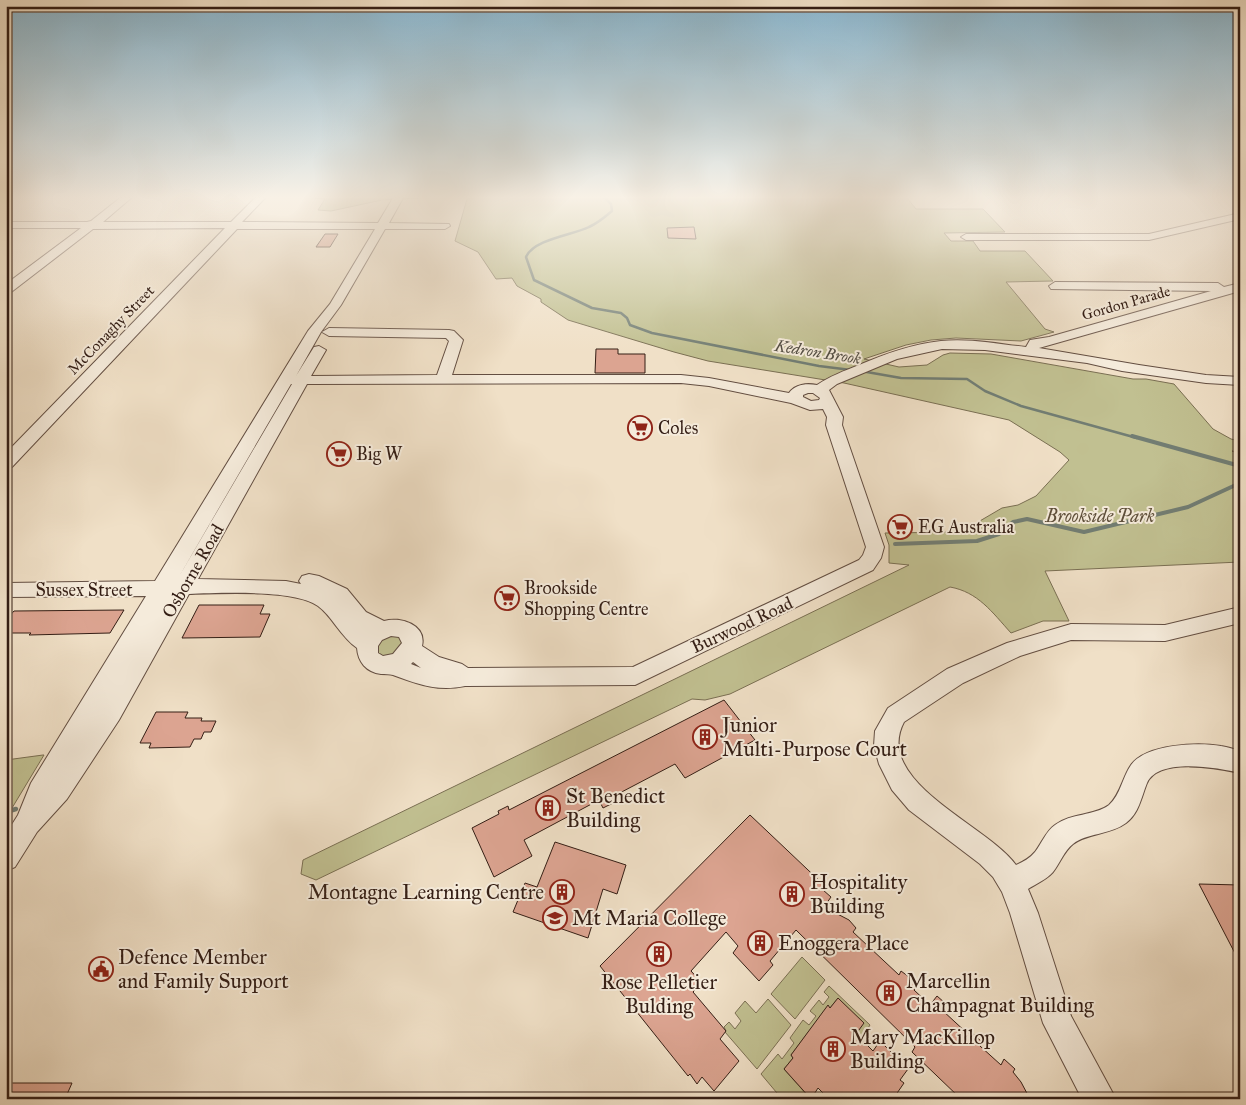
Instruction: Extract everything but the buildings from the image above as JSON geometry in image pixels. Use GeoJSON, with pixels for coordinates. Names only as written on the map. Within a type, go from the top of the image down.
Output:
{"type":"FeatureCollection","features":[{"type":"Feature","properties":{"kind":"street"},"geometry":{"type":"LineString","coordinates":[[6,290],[59,250]]}},
{"type":"Feature","properties":{"kind":"street","name":"McConaghy Street"},"geometry":{"type":"LineString","coordinates":[[6,464],[211,250]]}},
{"type":"Feature","properties":{"kind":"street","name":"Osborne Road"},"geometry":{"type":"LineString","coordinates":[[177,586],[294,384],[315,331],[335,305],[367,250]]}},
{"type":"Feature","properties":{"kind":"street"},"geometry":{"type":"LineString","coordinates":[[1055,286],[1224,288]]}},
{"type":"Feature","properties":{"kind":"street","name":"Gordon Parade"},"geometry":{"type":"LineString","coordinates":[[1044,355],[1044,347],[1050,341],[1196,300],[1217,293],[1224,288],[1240,287]]}},
{"type":"Feature","properties":{"kind":"street","name":"Osborne Road"},"geometry":{"type":"LineString","coordinates":[[6,858],[28,823],[58,791],[111,713],[177,586],[294,384],[329,332],[335,305]]}},
{"type":"Feature","properties":{"kind":"street"},"geometry":{"type":"LineString","coordinates":[[329,332],[448,334],[456,340],[443,380]]}},
{"type":"Feature","properties":{"kind":"street"},"geometry":{"type":"LineString","coordinates":[[797,395],[803,404],[821,405],[823,396],[832,381],[884,360],[923,348],[952,344],[986,346],[1089,364],[1240,382]]}},
{"type":"Feature","properties":{"kind":"street"},"geometry":{"type":"LineString","coordinates":[[294,384],[344,381],[681,379],[709,382],[764,393],[797,395],[810,388],[823,396]]}},
{"type":"Feature","properties":{"kind":"street","name":"Burwood Road"},"geometry":{"type":"LineString","coordinates":[[392,664],[408,673],[432,680],[450,682],[465,678],[635,676],[866,566],[872,558],[875,547],[834,425],[835,417],[823,396]]}},
{"type":"Feature","properties":{"kind":"street"},"geometry":{"type":"LineString","coordinates":[[812,406],[834,425]]}},
{"type":"Feature","properties":{"kind":"street"},"geometry":{"type":"LineString","coordinates":[[177,586],[275,587],[314,594],[331,605],[354,635],[374,637],[395,628],[407,631],[413,639],[411,650],[400,661],[392,664],[377,664],[366,653],[374,637]]}},
{"type":"Feature","properties":{"kind":"street","name":"Sussex Street"},"geometry":{"type":"LineString","coordinates":[[6,590],[177,586]]}},
{"type":"Feature","properties":{"kind":"street"},"geometry":{"type":"LineString","coordinates":[[1100,1099],[1058,1022],[1024,913],[1012,883],[1002,868],[989,855],[918,801],[901,782],[891,764],[886,746],[887,731],[896,716],[954,676],[977,664],[1047,638],[1071,632],[1165,633],[1240,615]]}},
{"type":"Feature","properties":{"kind":"street","name":"Burwood Road"},"geometry":{"type":"LineString","coordinates":[[411,650],[432,664],[454,670],[465,678]]}},
{"type":"Feature","properties":{"kind":"street"},"geometry":{"type":"LineString","coordinates":[[1012,883],[1042,864],[1064,835],[1074,829],[1101,822],[1114,816],[1124,808],[1131,797],[1140,771],[1150,764],[1173,757],[1222,757],[1240,762]]}},
{"type":"Feature","properties":{"kind":"green space","name":"Brookside Park"},"geometry":{"type":"Polygon","coordinates":[[[473,250],[1025,251],[1053,281],[1006,282],[1045,329],[1054,332],[1021,341],[956,338],[931,340],[906,345],[864,359],[899,367],[927,365],[950,353],[991,354],[1133,379],[1146,379],[1174,384],[1213,429],[1231,439],[1240,441],[1240,453],[1232,451],[1240,454],[1240,562],[1045,571],[1069,621],[1043,621],[1011,633],[977,598],[969,593],[950,587],[730,694],[705,700],[692,699],[316,880],[301,874],[303,860],[909,565],[889,563],[889,545],[885,533],[961,532],[1002,508],[1018,505],[1036,496],[1069,460],[1060,452],[1009,420],[844,383],[708,361],[568,320],[541,302],[541,299],[517,286],[512,278],[496,279],[478,252],[473,250]]]}},
{"type":"Feature","properties":{"kind":"green space"},"geometry":{"type":"Polygon","coordinates":[[[397,635],[403,639],[401,651],[385,657],[378,653],[378,645],[382,640],[389,636],[397,635]]]}},
{"type":"Feature","properties":{"kind":"green space"},"geometry":{"type":"Polygon","coordinates":[[[44,755],[6,818],[6,760],[44,755]]]}},
{"type":"Feature","properties":{"kind":"green space"},"geometry":{"type":"Polygon","coordinates":[[[802,957],[825,980],[795,1019],[771,994],[802,957]]]}},
{"type":"Feature","properties":{"kind":"green space"},"geometry":{"type":"Polygon","coordinates":[[[829,986],[870,1025],[861,1039],[856,1034],[863,1023],[838,998],[830,1008],[828,1006],[791,1055],[793,1058],[784,1069],[807,1095],[805,1099],[782,1099],[761,1074],[778,1054],[782,1059],[794,1043],[790,1038],[803,1020],[809,1025],[816,1016],[810,1011],[819,1000],[823,1005],[829,997],[824,992],[829,986]]]}},
{"type":"Feature","properties":{"kind":"green space"},"geometry":{"type":"Polygon","coordinates":[[[768,999],[791,1025],[757,1069],[725,1032],[724,1027],[729,1022],[735,1029],[741,1021],[735,1013],[745,1001],[756,1013],[768,999]]]}},
{"type":"Feature","properties":{"kind":"waterway","name":"Kedron Brook"},"geometry":{"type":"LineString","coordinates":[[532,250],[526,257],[534,280],[592,308],[621,313],[627,318],[630,325],[652,333],[819,366],[851,370]]}},
{"type":"Feature","properties":{"kind":"waterway","name":"Kedron Brook"},"geometry":{"type":"LineString","coordinates":[[861,371],[901,378],[967,379],[985,391],[1021,406],[1137,438]]}},
{"type":"Feature","properties":{"kind":"waterway","name":"Kedron Brook"},"geometry":{"type":"LineString","coordinates":[[1132,436],[1240,466]]}},
{"type":"Feature","properties":{"kind":"waterway"},"geometry":{"type":"LineString","coordinates":[[895,544],[977,541],[999,534],[1013,522],[1027,519],[1084,532],[1188,507],[1240,483]]}},
{"type":"Feature","properties":{"kind":"waterway"},"geometry":{"type":"LineString","coordinates":[[6,812],[16,809]]}},
{"type":"Feature","properties":{"kind":"place","name":"Coles"},"geometry":{"type":"Point","coordinates":[640,428]}},
{"type":"Feature","properties":{"kind":"place","name":"Big W"},"geometry":{"type":"Point","coordinates":[339,454]}},
{"type":"Feature","properties":{"kind":"place","name":"EG Australia"},"geometry":{"type":"Point","coordinates":[900,527]}},
{"type":"Feature","properties":{"kind":"place","name":"Brookside Shopping Centre"},"geometry":{"type":"Point","coordinates":[507,598]}},
{"type":"Feature","properties":{"kind":"place","name":"Junior Multi-Purpose Court"},"geometry":{"type":"Point","coordinates":[705,737]}},
{"type":"Feature","properties":{"kind":"place","name":"St Benedict Building"},"geometry":{"type":"Point","coordinates":[548,808]}},
{"type":"Feature","properties":{"kind":"place","name":"Montagne Learning Centre"},"geometry":{"type":"Point","coordinates":[562,892]}},
{"type":"Feature","properties":{"kind":"place","name":"Hospitality Building"},"geometry":{"type":"Point","coordinates":[792,894]}},
{"type":"Feature","properties":{"kind":"place","name":"Mt Maria College"},"geometry":{"type":"Point","coordinates":[555,918]}},
{"type":"Feature","properties":{"kind":"place","name":"Enoggera Place"},"geometry":{"type":"Point","coordinates":[760,943]}},
{"type":"Feature","properties":{"kind":"place","name":"Rose Pelletier Bulding"},"geometry":{"type":"Point","coordinates":[659,954]}},
{"type":"Feature","properties":{"kind":"place","name":"Defence Member and Family Support"},"geometry":{"type":"Point","coordinates":[101,969]}},
{"type":"Feature","properties":{"kind":"place","name":"Marcellin Champagnat Building"},"geometry":{"type":"Point","coordinates":[889,993]}},
{"type":"Feature","properties":{"kind":"place","name":"Mary MacKillop Building"},"geometry":{"type":"Point","coordinates":[833,1049]}}]}
